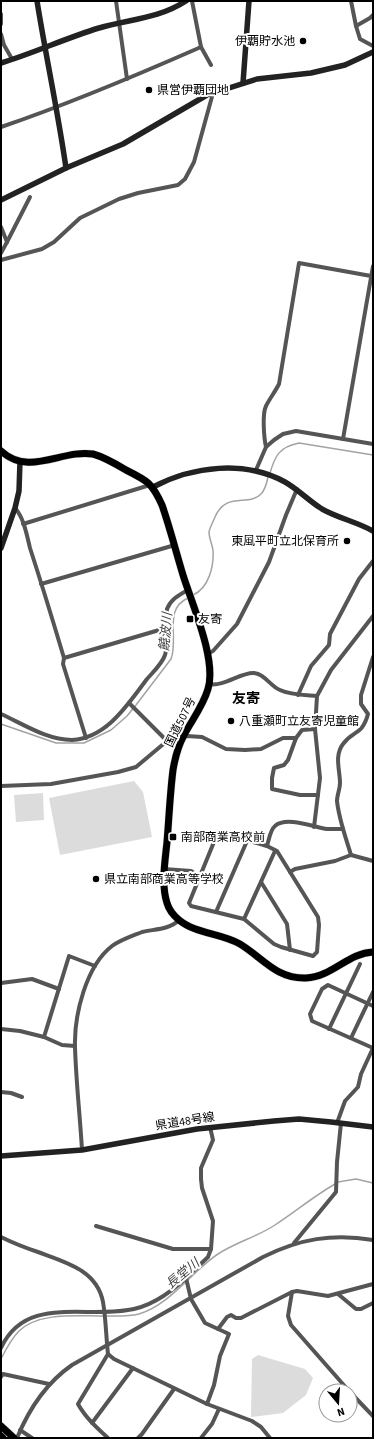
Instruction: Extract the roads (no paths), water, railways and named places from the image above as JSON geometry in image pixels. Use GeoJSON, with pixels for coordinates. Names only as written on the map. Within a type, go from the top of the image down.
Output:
{"type":"FeatureCollection","features":[{"type":"Feature","properties":{"kind":"highway"},"geometry":{"type":"LineString","coordinates":[[1,451],[20,461],[28,462],[44,461],[72,455],[92,454],[140,477],[152,486]]}},
{"type":"Feature","properties":{"kind":"highway","name":"国道507号"},"geometry":{"type":"LineString","coordinates":[[152,486],[162,505],[175,545],[210,669],[209,684],[203,700],[183,736],[173,770],[164,869],[164,888],[170,911],[179,920],[194,928],[235,941],[274,970],[297,978],[309,978],[326,973],[357,955],[373,952]]}},
{"type":"Feature","properties":{"kind":"highway"},"geometry":{"type":"LineString","coordinates":[[1,1426],[15,1438]]}},
{"type":"Feature","properties":{"kind":"street"},"geometry":{"type":"LineString","coordinates":[[38,1],[66,168]]}},
{"type":"Feature","properties":{"kind":"street"},"geometry":{"type":"LineString","coordinates":[[116,1],[127,80]]}},
{"type":"Feature","properties":{"kind":"street"},"geometry":{"type":"LineString","coordinates":[[1,63],[84,33],[163,13],[186,1]]}},
{"type":"Feature","properties":{"kind":"street"},"geometry":{"type":"LineString","coordinates":[[192,1],[201,47],[211,65]]}},
{"type":"Feature","properties":{"kind":"street"},"geometry":{"type":"LineString","coordinates":[[243,83],[249,1]]}},
{"type":"Feature","properties":{"kind":"street"},"geometry":{"type":"LineString","coordinates":[[351,1],[360,40],[373,46]]}},
{"type":"Feature","properties":{"kind":"street"},"geometry":{"type":"LineString","coordinates":[[1,14],[1,24]]}},
{"type":"Feature","properties":{"kind":"street"},"geometry":{"type":"LineString","coordinates":[[356,26],[373,15]]}},
{"type":"Feature","properties":{"kind":"street"},"geometry":{"type":"LineString","coordinates":[[1,34],[4,45],[12,59]]}},
{"type":"Feature","properties":{"kind":"street"},"geometry":{"type":"LineString","coordinates":[[1,127],[57,108],[127,80],[201,47]]}},
{"type":"Feature","properties":{"kind":"street"},"geometry":{"type":"LineString","coordinates":[[1,200],[66,168],[135,138],[201,98],[213,93],[258,79],[311,73],[345,65],[373,52]]}},
{"type":"Feature","properties":{"kind":"street"},"geometry":{"type":"LineString","coordinates":[[1,260],[42,249],[54,242],[80,218],[119,200],[138,193],[178,185],[185,179],[194,162],[213,93]]}},
{"type":"Feature","properties":{"kind":"street"},"geometry":{"type":"LineString","coordinates":[[1,252],[30,197]]}},
{"type":"Feature","properties":{"kind":"street"},"geometry":{"type":"LineString","coordinates":[[1,227],[7,242]]}},
{"type":"Feature","properties":{"kind":"street"},"geometry":{"type":"LineString","coordinates":[[266,447],[264,437],[265,408],[279,384],[299,264],[371,276]]}},
{"type":"Feature","properties":{"kind":"street"},"geometry":{"type":"LineString","coordinates":[[343,439],[373,266]]}},
{"type":"Feature","properties":{"kind":"street"},"geometry":{"type":"LineString","coordinates":[[256,470],[266,447],[283,434],[296,431],[373,444]]}},
{"type":"Feature","properties":{"kind":"street"},"geometry":{"type":"LineString","coordinates":[[1,548],[15,508],[19,491],[20,461]]}},
{"type":"Feature","properties":{"kind":"street"},"geometry":{"type":"LineString","coordinates":[[23,524],[152,486],[176,477],[196,472],[237,468],[256,470],[274,477],[298,489],[323,509],[373,531]]}},
{"type":"Feature","properties":{"kind":"street"},"geometry":{"type":"LineString","coordinates":[[207,654],[213,651],[237,624],[269,562],[286,515],[298,489]]}},
{"type":"Feature","properties":{"kind":"street"},"geometry":{"type":"LineString","coordinates":[[15,508],[18,511],[23,524],[64,658],[63,664],[86,738]]}},
{"type":"Feature","properties":{"kind":"street"},"geometry":{"type":"LineString","coordinates":[[41,584],[175,545]]}},
{"type":"Feature","properties":{"kind":"street"},"geometry":{"type":"LineString","coordinates":[[298,695],[311,666],[329,645],[330,634],[358,578],[373,561]]}},
{"type":"Feature","properties":{"kind":"street"},"geometry":{"type":"LineString","coordinates":[[1,714],[43,734],[54,737],[71,740],[86,738],[96,733],[109,724],[130,704],[160,664],[165,655],[167,609],[173,599],[189,591]]}},
{"type":"Feature","properties":{"kind":"street"},"geometry":{"type":"LineString","coordinates":[[314,827],[320,778],[315,729],[317,696],[331,670],[373,616]]}},
{"type":"Feature","properties":{"kind":"street"},"geometry":{"type":"LineString","coordinates":[[64,658],[166,628]]}},
{"type":"Feature","properties":{"kind":"street"},"geometry":{"type":"LineString","coordinates":[[351,855],[343,829],[337,800],[340,784],[338,763],[343,744],[365,724],[368,714],[361,704],[362,690],[373,657]]}},
{"type":"Feature","properties":{"kind":"street"},"geometry":{"type":"LineString","coordinates":[[209,684],[223,683],[252,673],[262,676],[280,691],[298,695],[317,696]]}},
{"type":"Feature","properties":{"kind":"street"},"geometry":{"type":"LineString","coordinates":[[130,704],[168,741]]}},
{"type":"Feature","properties":{"kind":"street"},"geometry":{"type":"LineString","coordinates":[[315,729],[302,730],[296,738],[288,760],[284,764],[274,768],[272,789],[300,795],[318,795]]}},
{"type":"Feature","properties":{"kind":"street"},"geometry":{"type":"LineString","coordinates":[[1,786],[51,784],[118,772],[136,767],[168,741],[176,737],[183,736],[202,738],[226,749],[245,750],[261,749],[283,738],[296,738]]}},
{"type":"Feature","properties":{"kind":"street"},"geometry":{"type":"LineString","coordinates":[[267,846],[275,826],[284,822],[294,822],[314,827],[343,829]]}},
{"type":"Feature","properties":{"kind":"street"},"geometry":{"type":"LineString","coordinates":[[222,833],[267,846],[275,850],[318,917],[319,925],[317,952],[313,956],[274,944],[244,919],[191,906],[189,903],[216,836],[222,833]]}},
{"type":"Feature","properties":{"kind":"street"},"geometry":{"type":"LineString","coordinates":[[216,912],[247,840]]}},
{"type":"Feature","properties":{"kind":"street"},"geometry":{"type":"LineString","coordinates":[[244,919],[275,850]]}},
{"type":"Feature","properties":{"kind":"street"},"geometry":{"type":"LineString","coordinates":[[290,872],[295,869],[334,862],[351,855],[373,861]]}},
{"type":"Feature","properties":{"kind":"street"},"geometry":{"type":"LineString","coordinates":[[164,869],[190,871],[199,876]]}},
{"type":"Feature","properties":{"kind":"street"},"geometry":{"type":"LineString","coordinates":[[261,882],[287,924],[290,950]]}},
{"type":"Feature","properties":{"kind":"street"},"geometry":{"type":"LineString","coordinates":[[82,1150],[75,1046],[76,1022],[89,976],[102,956],[112,946],[126,938],[142,932],[172,926],[179,920]]}},
{"type":"Feature","properties":{"kind":"street"},"geometry":{"type":"LineString","coordinates":[[44,1037],[69,956],[95,966]]}},
{"type":"Feature","properties":{"kind":"street"},"geometry":{"type":"LineString","coordinates":[[329,1028],[360,964]]}},
{"type":"Feature","properties":{"kind":"street"},"geometry":{"type":"LineString","coordinates":[[1,983],[32,979],[59,989]]}},
{"type":"Feature","properties":{"kind":"street"},"geometry":{"type":"LineString","coordinates":[[294,1244],[332,1199],[336,1192],[339,1123],[345,1101],[358,1087],[361,1074],[373,1048],[312,1020],[310,1014],[322,989],[328,985],[373,1006]]}},
{"type":"Feature","properties":{"kind":"street"},"geometry":{"type":"LineString","coordinates":[[351,1038],[373,992]]}},
{"type":"Feature","properties":{"kind":"street"},"geometry":{"type":"LineString","coordinates":[[1,1029],[20,1031],[44,1037],[62,1045],[75,1046]]}},
{"type":"Feature","properties":{"kind":"street"},"geometry":{"type":"LineString","coordinates":[[1,1092],[11,1093],[22,1097]]}},
{"type":"Feature","properties":{"kind":"street","name":"県道48号線"},"geometry":{"type":"LineString","coordinates":[[1,1156],[82,1150],[210,1127],[299,1120],[339,1123],[373,1128]]}},
{"type":"Feature","properties":{"kind":"street"},"geometry":{"type":"LineString","coordinates":[[1,1348],[7,1336],[16,1326],[38,1315],[49,1313],[104,1313],[129,1310],[154,1302],[173,1291],[208,1257],[211,1249],[213,1221],[202,1188],[201,1168],[212,1140],[210,1127]]}},
{"type":"Feature","properties":{"kind":"street"},"geometry":{"type":"LineString","coordinates":[[96,1226],[173,1250],[211,1249]]}},
{"type":"Feature","properties":{"kind":"street"},"geometry":{"type":"LineString","coordinates":[[1,1237],[82,1270],[91,1278],[99,1290],[103,1302],[108,1354],[78,1404],[92,1423],[108,1438]]}},
{"type":"Feature","properties":{"kind":"street"},"geometry":{"type":"LineString","coordinates":[[15,1438],[35,1402],[49,1384],[61,1372],[263,1257],[281,1248],[318,1238],[358,1238],[373,1240]]}},
{"type":"Feature","properties":{"kind":"street"},"geometry":{"type":"LineString","coordinates":[[186,1278],[191,1299],[205,1323],[229,1334],[220,1356],[214,1385],[207,1404]]}},
{"type":"Feature","properties":{"kind":"street"},"geometry":{"type":"LineString","coordinates":[[218,1329],[227,1317],[231,1315],[236,1318],[241,1318],[292,1292],[297,1291],[328,1296],[373,1284]]}},
{"type":"Feature","properties":{"kind":"street"},"geometry":{"type":"LineString","coordinates":[[292,1292],[288,1316],[292,1325],[341,1383]]}},
{"type":"Feature","properties":{"kind":"street"},"geometry":{"type":"LineString","coordinates":[[338,1294],[356,1309],[361,1309],[373,1303]]}},
{"type":"Feature","properties":{"kind":"street"},"geometry":{"type":"LineString","coordinates":[[108,1354],[114,1359],[174,1389],[219,1409],[252,1421],[270,1438]]}},
{"type":"Feature","properties":{"kind":"street"},"geometry":{"type":"LineString","coordinates":[[92,1423],[133,1368]]}},
{"type":"Feature","properties":{"kind":"street"},"geometry":{"type":"LineString","coordinates":[[1,1377],[2,1374],[49,1384]]}},
{"type":"Feature","properties":{"kind":"street"},"geometry":{"type":"LineString","coordinates":[[138,1438],[174,1389]]}},
{"type":"Feature","properties":{"kind":"street"},"geometry":{"type":"LineString","coordinates":[[358,1401],[373,1416]]}},
{"type":"Feature","properties":{"kind":"street"},"geometry":{"type":"LineString","coordinates":[[201,1438],[212,1424],[219,1409]]}},
{"type":"Feature","properties":{"kind":"street"},"geometry":{"type":"LineString","coordinates":[[20,1430],[32,1438]]}},
{"type":"Feature","properties":{"kind":"waterway","name":"饒波川"},"geometry":{"type":"LineString","coordinates":[[270,473],[279,453],[287,447],[299,443],[373,455]]}},
{"type":"Feature","properties":{"kind":"waterway","name":"饒波川"},"geometry":{"type":"LineString","coordinates":[[193,595],[203,587],[209,576],[213,563],[213,550],[209,532],[220,509],[225,504],[231,502],[256,498],[264,490],[268,477]]}},
{"type":"Feature","properties":{"kind":"waterway","name":"饒波川"},"geometry":{"type":"LineString","coordinates":[[1,724],[56,743],[84,743],[111,730],[127,716],[171,659],[174,643],[173,625],[176,609],[180,603],[188,598]]}},
{"type":"Feature","properties":{"kind":"waterway","name":"長堂川"},"geometry":{"type":"LineString","coordinates":[[338,1182],[356,1179],[373,1183]]}},
{"type":"Feature","properties":{"kind":"waterway","name":"長堂川"},"geometry":{"type":"LineString","coordinates":[[1,1359],[11,1341],[19,1331],[27,1325],[37,1321],[58,1316],[130,1316],[151,1309],[171,1295],[208,1261],[218,1254],[268,1229],[335,1184]]}},
{"type":"Feature","properties":{"kind":"place","name":"伊覇貯水池"},"geometry":{"type":"Point","coordinates":[303,41]}},
{"type":"Feature","properties":{"kind":"place","name":"県営伊覇団地"},"geometry":{"type":"Point","coordinates":[149,90]}},
{"type":"Feature","properties":{"kind":"place","name":"東風平町立北保育所"},"geometry":{"type":"Point","coordinates":[347,541]}},
{"type":"Feature","properties":{"kind":"place","name":"友寄"},"geometry":{"type":"Point","coordinates":[190,619]}},
{"type":"Feature","properties":{"kind":"place","name":"八重瀬町立友寄児童館"},"geometry":{"type":"Point","coordinates":[231,721]}},
{"type":"Feature","properties":{"kind":"place","name":"南部商業高校前"},"geometry":{"type":"Point","coordinates":[173,837]}},
{"type":"Feature","properties":{"kind":"place","name":"県立南部商業高等学校"},"geometry":{"type":"Point","coordinates":[96,879]}},
{"type":"Feature","properties":{"kind":"district","name":"友寄"},"geometry":{"type":"Point","coordinates":[246,698]}}]}
